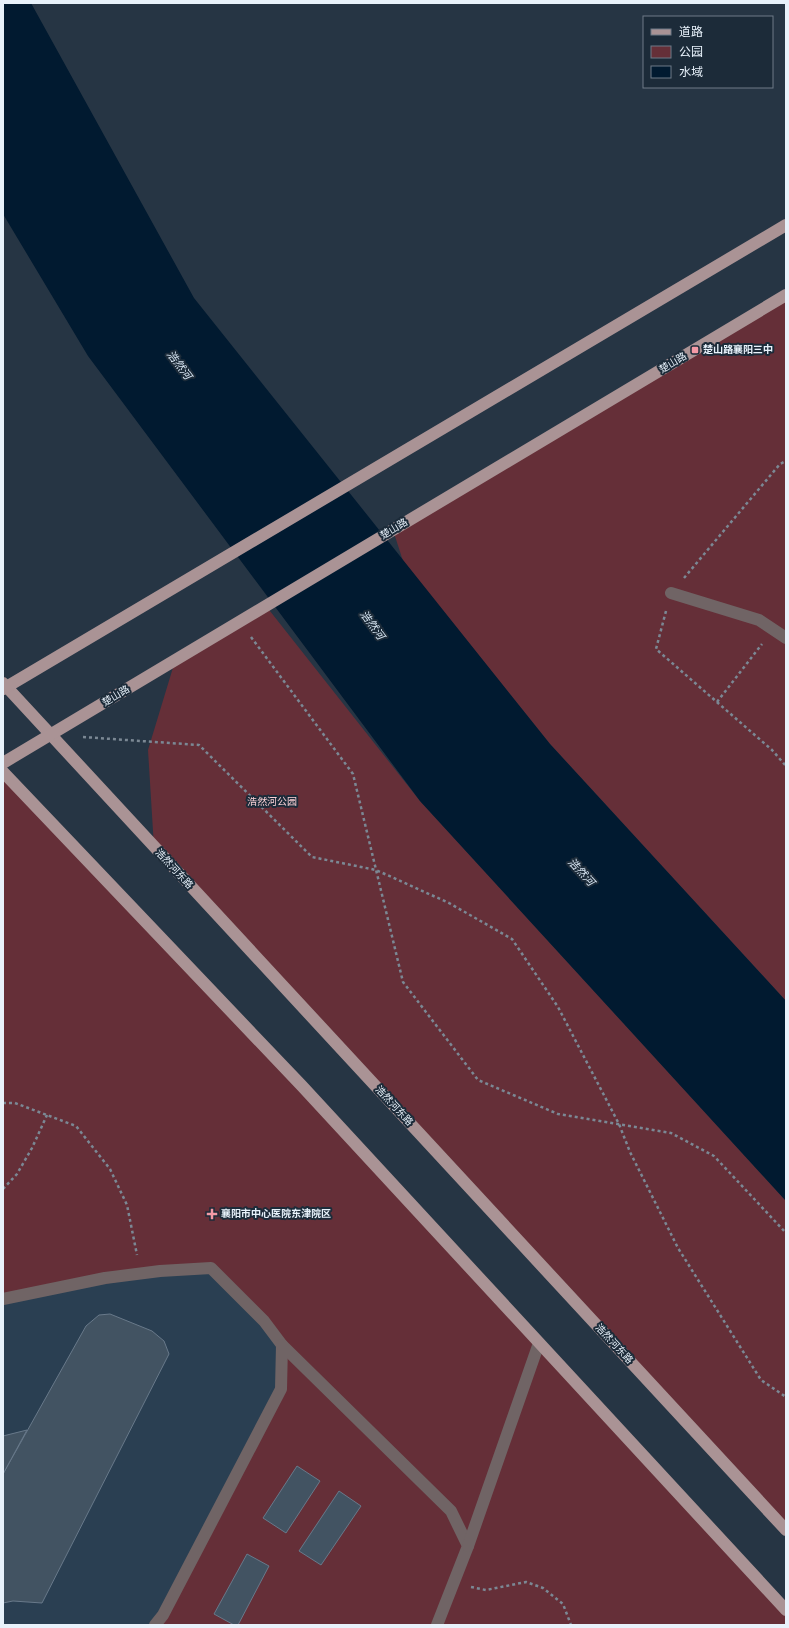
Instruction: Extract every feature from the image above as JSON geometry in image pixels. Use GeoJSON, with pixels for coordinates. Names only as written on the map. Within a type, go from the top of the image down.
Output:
{"type":"FeatureCollection","features":[{"type":"Feature","properties":{"kind":"main road"},"geometry":{"type":"LineString","coordinates":[[4,686],[98,633],[786,224]]}},
{"type":"Feature","properties":{"kind":"main road","name":"楚山路"},"geometry":{"type":"LineString","coordinates":[[3,763],[786,296]]}},
{"type":"Feature","properties":{"kind":"main road","name":"浩然河东路"},"geometry":{"type":"LineString","coordinates":[[4,686],[786,1530]]}},
{"type":"Feature","properties":{"kind":"main road"},"geometry":{"type":"LineString","coordinates":[[3,772],[302,1086],[786,1610]]}},
{"type":"Feature","properties":{"kind":"street"},"geometry":{"type":"LineString","coordinates":[[671,593],[760,620],[786,638]]}},
{"type":"Feature","properties":{"kind":"street"},"geometry":{"type":"LineString","coordinates":[[3,1299],[104,1278],[160,1270],[211,1268],[264,1321],[282,1345],[451,1511],[468,1546]]}},
{"type":"Feature","properties":{"kind":"street"},"geometry":{"type":"LineString","coordinates":[[437,1625],[468,1546],[539,1343]]}},
{"type":"Feature","properties":{"kind":"street"},"geometry":{"type":"LineString","coordinates":[[155,1625],[163,1615],[281,1389],[282,1345]]}},
{"type":"Feature","properties":{"kind":"path"},"geometry":{"type":"LineString","coordinates":[[786,461],[780,464],[671,593],[656,649],[772,750],[786,766]]}},
{"type":"Feature","properties":{"kind":"path"},"geometry":{"type":"LineString","coordinates":[[240,622],[353,774],[403,982],[478,1080],[558,1114],[671,1133],[714,1156],[786,1233]]}},
{"type":"Feature","properties":{"kind":"path"},"geometry":{"type":"LineString","coordinates":[[717,702],[774,629]]}},
{"type":"Feature","properties":{"kind":"path"},"geometry":{"type":"LineString","coordinates":[[82,737],[199,745],[312,857],[376,870],[449,904],[512,939],[558,1007],[619,1124],[630,1152],[678,1248],[761,1380],[786,1397]]}},
{"type":"Feature","properties":{"kind":"path"},"geometry":{"type":"LineString","coordinates":[[3,1103],[15,1103],[76,1126],[110,1169],[127,1205],[141,1273]]}},
{"type":"Feature","properties":{"kind":"path"},"geometry":{"type":"LineString","coordinates":[[3,1188],[17,1174],[32,1148],[47,1115]]}},
{"type":"Feature","properties":{"kind":"path"},"geometry":{"type":"LineString","coordinates":[[453,1584],[486,1590],[526,1582],[543,1588],[563,1604],[571,1625]]}},
{"type":"Feature","properties":{"kind":"shaded area","name":"襄阳市中心医院东津院区"},"geometry":{"type":"Polygon","coordinates":[[[3,772],[786,1625],[3,1625],[3,772]]]}},
{"type":"Feature","properties":{"kind":"green space"},"geometry":{"type":"Polygon","coordinates":[[[786,295],[786,1001],[550,744],[403,561],[393,530],[786,295]]]}},
{"type":"Feature","properties":{"kind":"green space","name":"浩然河公园"},"geometry":{"type":"Polygon","coordinates":[[[266,606],[420,801],[786,1201],[786,1530],[154,847],[148,750],[175,661],[266,606]]]}},
{"type":"Feature","properties":{"kind":"green space","name":"襄阳市中心医院东津院区"},"geometry":{"type":"Polygon","coordinates":[[[3,772],[786,1610],[786,1625],[155,1625],[281,1389],[282,1345],[211,1268],[3,1299],[3,772]]]}},
{"type":"Feature","properties":{"kind":"water","name":"浩然河"},"geometry":{"type":"Polygon","coordinates":[[[3,3],[31,3],[194,298],[550,744],[786,1001],[786,1201],[420,801],[88,356],[3,214],[3,3]]]}},
{"type":"Feature","properties":{"kind":"building"},"geometry":{"type":"Polygon","coordinates":[[[110,1314],[152,1331],[164,1341],[169,1354],[42,1603],[13,1601],[3,1603],[3,1474],[86,1326],[99,1315],[110,1314]]]}},
{"type":"Feature","properties":{"kind":"building"},"geometry":{"type":"Polygon","coordinates":[[[27,1430],[3,1474],[3,1436],[27,1430]]]}},
{"type":"Feature","properties":{"kind":"building"},"geometry":{"type":"Polygon","coordinates":[[[297,1466],[320,1481],[286,1533],[263,1518],[297,1466]]]}},
{"type":"Feature","properties":{"kind":"building"},"geometry":{"type":"Polygon","coordinates":[[[339,1491],[361,1506],[321,1565],[299,1551],[339,1491]]]}},
{"type":"Feature","properties":{"kind":"building"},"geometry":{"type":"Polygon","coordinates":[[[247,1554],[269,1566],[238,1625],[234,1625],[214,1614],[247,1554]]]}},
{"type":"Feature","properties":{"kind":"place","name":"楚山路襄阳三中"},"geometry":{"type":"Point","coordinates":[695,350]}},
{"type":"Feature","properties":{"kind":"place","name":"襄阳市中心医院东津院区"},"geometry":{"type":"Point","coordinates":[212,1214]}}]}
